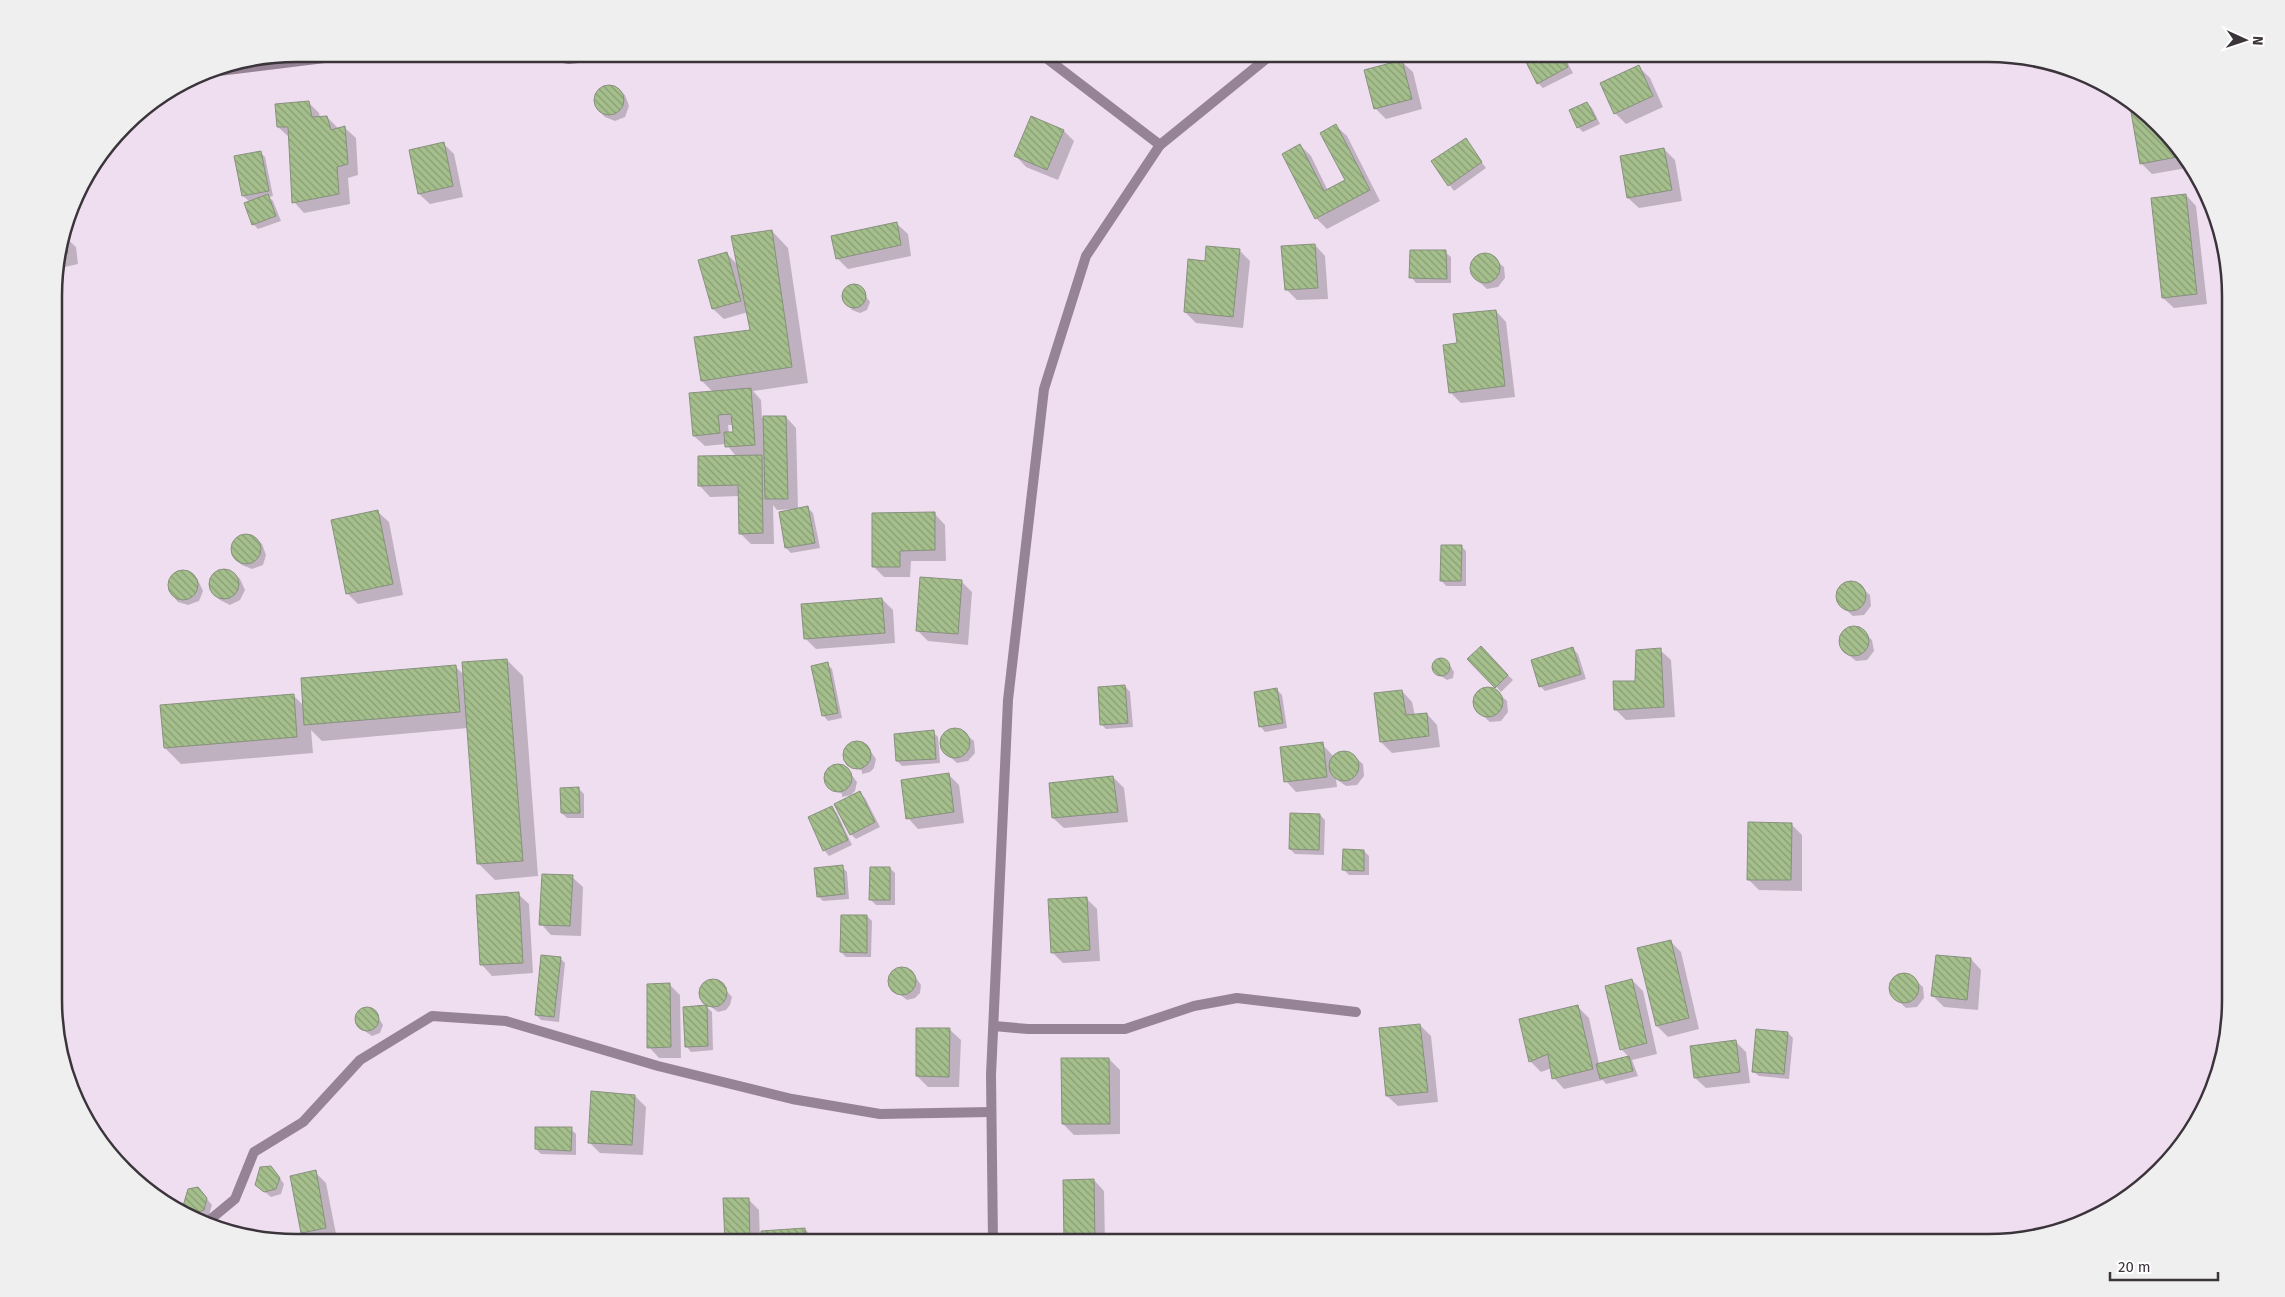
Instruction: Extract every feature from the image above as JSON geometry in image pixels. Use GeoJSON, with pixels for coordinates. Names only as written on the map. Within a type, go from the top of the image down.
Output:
{"type":"FeatureCollection","features":[{"type":"Feature","properties":{"kind":"street"},"geometry":{"type":"LineString","coordinates":[[1051,62],[1160,145]]}},
{"type":"Feature","properties":{"kind":"street"},"geometry":{"type":"LineString","coordinates":[[993,1234],[991,1112],[1008,700],[1044,388],[1086,256],[1160,145],[1262,62]]}},
{"type":"Feature","properties":{"kind":"street"},"geometry":{"type":"LineString","coordinates":[[250,67],[286,63]]}},
{"type":"Feature","properties":{"kind":"street"},"geometry":{"type":"LineString","coordinates":[[994,1026],[1028,1030],[1125,1029],[1194,1006],[1237,998],[1356,1012]]}},
{"type":"Feature","properties":{"kind":"street"},"geometry":{"type":"LineString","coordinates":[[211,1218],[235,1199],[254,1152],[303,1122],[360,1060],[432,1016],[506,1021],[658,1066],[792,1099],[880,1114],[991,1112]]}},
{"type":"Feature","properties":{"kind":"building"},"geometry":{"type":"Polygon","coordinates":[[[1394,62],[1403,62],[1412,99],[1374,109],[1364,70],[1394,62]]]}},
{"type":"Feature","properties":{"kind":"building"},"geometry":{"type":"Polygon","coordinates":[[[1526,62],[1566,62],[1568,67],[1537,84],[1526,62]]]}},
{"type":"Feature","properties":{"kind":"building"},"geometry":{"type":"Polygon","coordinates":[[[1639,65],[1653,96],[1614,114],[1600,83],[1639,65]]]}},
{"type":"Feature","properties":{"kind":"building"},"geometry":{"type":"Polygon","coordinates":[[[609,85],[620,89],[624,100],[620,111],[609,115],[598,111],[594,100],[598,89],[609,85]]]}},
{"type":"Feature","properties":{"kind":"building"},"geometry":{"type":"Polygon","coordinates":[[[309,101],[312,117],[327,116],[331,130],[345,126],[348,164],[337,167],[339,194],[292,203],[288,127],[277,127],[275,104],[309,101]]]}},
{"type":"Feature","properties":{"kind":"building"},"geometry":{"type":"Polygon","coordinates":[[[1587,102],[1596,119],[1577,128],[1569,110],[1587,102]]]}},
{"type":"Feature","properties":{"kind":"building"},"geometry":{"type":"Polygon","coordinates":[[[2131,112],[2154,131],[2176,157],[2140,164],[2131,112]]]}},
{"type":"Feature","properties":{"kind":"building"},"geometry":{"type":"Polygon","coordinates":[[[1031,116],[1064,130],[1047,170],[1014,156],[1031,116]]]}},
{"type":"Feature","properties":{"kind":"building"},"geometry":{"type":"Polygon","coordinates":[[[1336,124],[1370,190],[1315,219],[1282,154],[1300,144],[1324,191],[1345,180],[1320,133],[1336,124]]]}},
{"type":"Feature","properties":{"kind":"building"},"geometry":{"type":"Polygon","coordinates":[[[1466,138],[1482,162],[1448,186],[1431,161],[1466,138]]]}},
{"type":"Feature","properties":{"kind":"building"},"geometry":{"type":"Polygon","coordinates":[[[444,142],[453,186],[418,194],[409,150],[444,142]]]}},
{"type":"Feature","properties":{"kind":"building"},"geometry":{"type":"Polygon","coordinates":[[[1664,148],[1672,190],[1627,198],[1620,156],[1664,148]]]}},
{"type":"Feature","properties":{"kind":"building"},"geometry":{"type":"Polygon","coordinates":[[[261,151],[269,191],[242,196],[234,156],[261,151]]]}},
{"type":"Feature","properties":{"kind":"building"},"geometry":{"type":"Polygon","coordinates":[[[268,194],[276,216],[252,225],[244,203],[268,194]]]}},
{"type":"Feature","properties":{"kind":"building"},"geometry":{"type":"Polygon","coordinates":[[[2186,194],[2197,294],[2162,298],[2151,198],[2186,194]]]}},
{"type":"Feature","properties":{"kind":"building"},"geometry":{"type":"Polygon","coordinates":[[[897,222],[901,245],[836,259],[831,236],[897,222]]]}},
{"type":"Feature","properties":{"kind":"building"},"geometry":{"type":"Polygon","coordinates":[[[772,230],[792,367],[701,381],[694,337],[750,330],[731,236],[772,230]]]}},
{"type":"Feature","properties":{"kind":"building"},"geometry":{"type":"Polygon","coordinates":[[[1315,244],[1318,288],[1285,290],[1281,246],[1315,244]]]}},
{"type":"Feature","properties":{"kind":"building"},"geometry":{"type":"Polygon","coordinates":[[[1206,246],[1240,249],[1233,317],[1184,312],[1188,259],[1205,261],[1206,246]]]}},
{"type":"Feature","properties":{"kind":"building"},"geometry":{"type":"Polygon","coordinates":[[[1410,250],[1446,250],[1447,279],[1409,278],[1410,250]]]}},
{"type":"Feature","properties":{"kind":"building"},"geometry":{"type":"Polygon","coordinates":[[[727,252],[741,301],[712,309],[698,260],[727,252]]]}},
{"type":"Feature","properties":{"kind":"building"},"geometry":{"type":"Polygon","coordinates":[[[1485,253],[1496,257],[1500,268],[1496,279],[1485,283],[1474,279],[1470,268],[1474,257],[1485,253]]]}},
{"type":"Feature","properties":{"kind":"building"},"geometry":{"type":"Polygon","coordinates":[[[854,284],[862,288],[866,296],[862,304],[854,308],[846,304],[842,296],[846,288],[854,284]]]}},
{"type":"Feature","properties":{"kind":"building"},"geometry":{"type":"Polygon","coordinates":[[[1496,310],[1505,386],[1449,393],[1443,345],[1457,343],[1453,314],[1496,310]]]}},
{"type":"Feature","properties":{"kind":"building"},"geometry":{"type":"Polygon","coordinates":[[[751,388],[755,445],[725,447],[724,432],[733,432],[731,414],[718,415],[720,433],[693,436],[689,393],[751,388]]]}},
{"type":"Feature","properties":{"kind":"building"},"geometry":{"type":"Polygon","coordinates":[[[763,416],[786,416],[788,499],[765,499],[763,416]]]}},
{"type":"Feature","properties":{"kind":"building"},"geometry":{"type":"Polygon","coordinates":[[[762,455],[763,533],[739,534],[738,485],[698,486],[698,456],[762,455]]]}},
{"type":"Feature","properties":{"kind":"building"},"geometry":{"type":"Polygon","coordinates":[[[808,506],[815,543],[785,548],[779,512],[808,506]]]}},
{"type":"Feature","properties":{"kind":"building"},"geometry":{"type":"Polygon","coordinates":[[[378,510],[393,584],[346,594],[331,520],[378,510]]]}},
{"type":"Feature","properties":{"kind":"building"},"geometry":{"type":"Polygon","coordinates":[[[935,512],[935,550],[900,551],[900,567],[872,567],[872,513],[935,512]]]}},
{"type":"Feature","properties":{"kind":"building"},"geometry":{"type":"Polygon","coordinates":[[[246,534],[257,538],[261,549],[257,560],[246,564],[235,560],[231,549],[235,538],[246,534]]]}},
{"type":"Feature","properties":{"kind":"building"},"geometry":{"type":"Polygon","coordinates":[[[1441,545],[1462,545],[1461,581],[1440,581],[1441,545]]]}},
{"type":"Feature","properties":{"kind":"building"},"geometry":{"type":"Polygon","coordinates":[[[224,569],[235,573],[239,584],[235,595],[224,599],[213,595],[209,584],[213,573],[224,569]]]}},
{"type":"Feature","properties":{"kind":"building"},"geometry":{"type":"Polygon","coordinates":[[[183,570],[194,574],[198,585],[194,596],[183,600],[172,596],[168,585],[172,574],[183,570]]]}},
{"type":"Feature","properties":{"kind":"building"},"geometry":{"type":"Polygon","coordinates":[[[920,577],[962,580],[958,634],[916,631],[920,577]]]}},
{"type":"Feature","properties":{"kind":"building"},"geometry":{"type":"Polygon","coordinates":[[[1851,581],[1862,585],[1866,596],[1862,607],[1851,611],[1840,607],[1836,596],[1840,585],[1851,581]]]}},
{"type":"Feature","properties":{"kind":"building"},"geometry":{"type":"Polygon","coordinates":[[[882,598],[885,633],[804,639],[801,604],[882,598]]]}},
{"type":"Feature","properties":{"kind":"building"},"geometry":{"type":"Polygon","coordinates":[[[1854,626],[1865,630],[1869,641],[1865,652],[1854,656],[1843,652],[1839,641],[1843,630],[1854,626]]]}},
{"type":"Feature","properties":{"kind":"building"},"geometry":{"type":"Polygon","coordinates":[[[1481,646],[1508,675],[1495,688],[1467,659],[1481,646]]]}},
{"type":"Feature","properties":{"kind":"building"},"geometry":{"type":"Polygon","coordinates":[[[1573,647],[1581,674],[1539,687],[1531,660],[1573,647]]]}},
{"type":"Feature","properties":{"kind":"building"},"geometry":{"type":"Polygon","coordinates":[[[1661,648],[1664,707],[1614,710],[1613,681],[1635,681],[1636,650],[1661,648]]]}},
{"type":"Feature","properties":{"kind":"building"},"geometry":{"type":"Polygon","coordinates":[[[1441,658],[1447,661],[1450,667],[1447,673],[1441,676],[1435,673],[1432,667],[1435,661],[1441,658]]]}},
{"type":"Feature","properties":{"kind":"building"},"geometry":{"type":"Polygon","coordinates":[[[507,659],[523,861],[477,864],[462,662],[507,659]]]}},
{"type":"Feature","properties":{"kind":"building"},"geometry":{"type":"Polygon","coordinates":[[[828,662],[838,713],[822,716],[811,666],[828,662]]]}},
{"type":"Feature","properties":{"kind":"building"},"geometry":{"type":"Polygon","coordinates":[[[456,665],[460,712],[304,725],[301,678],[456,665]]]}},
{"type":"Feature","properties":{"kind":"building"},"geometry":{"type":"Polygon","coordinates":[[[1125,685],[1128,723],[1100,725],[1098,687],[1125,685]]]}},
{"type":"Feature","properties":{"kind":"building"},"geometry":{"type":"Polygon","coordinates":[[[1488,687],[1499,691],[1503,702],[1499,713],[1488,717],[1477,713],[1473,702],[1477,691],[1488,687]]]}},
{"type":"Feature","properties":{"kind":"building"},"geometry":{"type":"Polygon","coordinates":[[[1277,688],[1283,723],[1259,727],[1254,692],[1277,688]]]}},
{"type":"Feature","properties":{"kind":"building"},"geometry":{"type":"Polygon","coordinates":[[[1402,690],[1406,715],[1427,713],[1429,736],[1380,742],[1374,693],[1402,690]]]}},
{"type":"Feature","properties":{"kind":"building"},"geometry":{"type":"Polygon","coordinates":[[[294,694],[297,737],[164,748],[160,705],[294,694]]]}},
{"type":"Feature","properties":{"kind":"building"},"geometry":{"type":"Polygon","coordinates":[[[955,728],[966,732],[970,743],[966,754],[955,758],[944,754],[940,743],[944,732],[955,728]]]}},
{"type":"Feature","properties":{"kind":"building"},"geometry":{"type":"Polygon","coordinates":[[[934,730],[936,759],[896,761],[894,734],[934,730]]]}},
{"type":"Feature","properties":{"kind":"building"},"geometry":{"type":"Polygon","coordinates":[[[857,741],[867,745],[871,755],[867,765],[857,769],[847,765],[843,755],[847,745],[857,741]]]}},
{"type":"Feature","properties":{"kind":"building"},"geometry":{"type":"Polygon","coordinates":[[[1323,742],[1327,777],[1284,782],[1280,747],[1323,742]]]}},
{"type":"Feature","properties":{"kind":"building"},"geometry":{"type":"Polygon","coordinates":[[[1344,751],[1355,755],[1359,766],[1355,777],[1344,781],[1333,777],[1329,766],[1333,755],[1344,751]]]}},
{"type":"Feature","properties":{"kind":"building"},"geometry":{"type":"Polygon","coordinates":[[[838,764],[848,768],[852,778],[848,788],[838,792],[828,788],[824,778],[828,768],[838,764]]]}},
{"type":"Feature","properties":{"kind":"building"},"geometry":{"type":"Polygon","coordinates":[[[949,773],[954,812],[906,819],[901,780],[949,773]]]}},
{"type":"Feature","properties":{"kind":"building"},"geometry":{"type":"Polygon","coordinates":[[[1113,776],[1118,812],[1052,818],[1049,783],[1113,776]]]}},
{"type":"Feature","properties":{"kind":"building"},"geometry":{"type":"Polygon","coordinates":[[[579,787],[580,813],[561,813],[560,788],[579,787]]]}},
{"type":"Feature","properties":{"kind":"building"},"geometry":{"type":"Polygon","coordinates":[[[860,791],[875,822],[850,835],[834,804],[860,791]]]}},
{"type":"Feature","properties":{"kind":"building"},"geometry":{"type":"Polygon","coordinates":[[[832,806],[848,840],[823,851],[808,817],[832,806]]]}},
{"type":"Feature","properties":{"kind":"building"},"geometry":{"type":"Polygon","coordinates":[[[1290,813],[1320,814],[1319,850],[1289,849],[1290,813]]]}},
{"type":"Feature","properties":{"kind":"building"},"geometry":{"type":"Polygon","coordinates":[[[1748,822],[1792,823],[1791,880],[1747,880],[1748,822]]]}},
{"type":"Feature","properties":{"kind":"building"},"geometry":{"type":"Polygon","coordinates":[[[1343,849],[1364,850],[1364,871],[1342,870],[1343,849]]]}},
{"type":"Feature","properties":{"kind":"building"},"geometry":{"type":"Polygon","coordinates":[[[843,865],[845,894],[817,897],[814,868],[843,865]]]}},
{"type":"Feature","properties":{"kind":"building"},"geometry":{"type":"Polygon","coordinates":[[[870,867],[890,867],[890,900],[869,900],[870,867]]]}},
{"type":"Feature","properties":{"kind":"building"},"geometry":{"type":"Polygon","coordinates":[[[542,874],[573,875],[570,926],[539,925],[542,874]]]}},
{"type":"Feature","properties":{"kind":"building"},"geometry":{"type":"Polygon","coordinates":[[[519,892],[523,963],[480,965],[476,895],[519,892]]]}},
{"type":"Feature","properties":{"kind":"building"},"geometry":{"type":"Polygon","coordinates":[[[1087,897],[1090,950],[1051,953],[1048,899],[1087,897]]]}},
{"type":"Feature","properties":{"kind":"building"},"geometry":{"type":"Polygon","coordinates":[[[841,915],[867,915],[867,953],[840,952],[841,915]]]}},
{"type":"Feature","properties":{"kind":"building"},"geometry":{"type":"Polygon","coordinates":[[[1671,940],[1689,1018],[1656,1026],[1637,948],[1671,940]]]}},
{"type":"Feature","properties":{"kind":"building"},"geometry":{"type":"Polygon","coordinates":[[[541,955],[561,957],[554,1017],[535,1015],[541,955]]]}},
{"type":"Feature","properties":{"kind":"building"},"geometry":{"type":"Polygon","coordinates":[[[1936,955],[1971,958],[1967,1000],[1931,996],[1936,955]]]}},
{"type":"Feature","properties":{"kind":"building"},"geometry":{"type":"Polygon","coordinates":[[[902,967],[912,971],[916,981],[912,991],[902,995],[892,991],[888,981],[892,971],[902,967]]]}},
{"type":"Feature","properties":{"kind":"building"},"geometry":{"type":"Polygon","coordinates":[[[1904,973],[1915,977],[1919,988],[1915,999],[1904,1003],[1893,999],[1889,988],[1893,977],[1904,973]]]}},
{"type":"Feature","properties":{"kind":"building"},"geometry":{"type":"Polygon","coordinates":[[[713,979],[723,983],[727,993],[723,1003],[713,1007],[703,1003],[699,993],[703,983],[713,979]]]}},
{"type":"Feature","properties":{"kind":"building"},"geometry":{"type":"Polygon","coordinates":[[[1632,979],[1647,1043],[1620,1050],[1605,986],[1632,979]]]}},
{"type":"Feature","properties":{"kind":"building"},"geometry":{"type":"Polygon","coordinates":[[[670,983],[671,1047],[647,1048],[647,984],[670,983]]]}},
{"type":"Feature","properties":{"kind":"building"},"geometry":{"type":"Polygon","coordinates":[[[707,1005],[708,1046],[685,1047],[683,1007],[707,1005]]]}},
{"type":"Feature","properties":{"kind":"building"},"geometry":{"type":"Polygon","coordinates":[[[1578,1005],[1593,1069],[1552,1079],[1548,1054],[1529,1062],[1519,1019],[1578,1005]]]}},
{"type":"Feature","properties":{"kind":"building"},"geometry":{"type":"Polygon","coordinates":[[[367,1007],[375,1011],[379,1019],[375,1027],[367,1031],[359,1027],[355,1019],[359,1011],[367,1007]]]}},
{"type":"Feature","properties":{"kind":"building"},"geometry":{"type":"Polygon","coordinates":[[[1420,1024],[1428,1092],[1386,1096],[1379,1028],[1420,1024]]]}},
{"type":"Feature","properties":{"kind":"building"},"geometry":{"type":"Polygon","coordinates":[[[916,1028],[950,1028],[949,1077],[916,1076],[916,1028]]]}},
{"type":"Feature","properties":{"kind":"building"},"geometry":{"type":"Polygon","coordinates":[[[1756,1029],[1788,1032],[1784,1074],[1752,1072],[1756,1029]]]}},
{"type":"Feature","properties":{"kind":"building"},"geometry":{"type":"Polygon","coordinates":[[[1736,1040],[1740,1072],[1694,1078],[1690,1046],[1736,1040]]]}},
{"type":"Feature","properties":{"kind":"building"},"geometry":{"type":"Polygon","coordinates":[[[1629,1056],[1633,1071],[1600,1079],[1596,1064],[1629,1056]]]}},
{"type":"Feature","properties":{"kind":"building"},"geometry":{"type":"Polygon","coordinates":[[[1061,1058],[1109,1058],[1110,1124],[1062,1124],[1061,1058]]]}},
{"type":"Feature","properties":{"kind":"building"},"geometry":{"type":"Polygon","coordinates":[[[591,1091],[635,1095],[632,1145],[588,1143],[591,1091]]]}},
{"type":"Feature","properties":{"kind":"building"},"geometry":{"type":"Polygon","coordinates":[[[535,1127],[572,1127],[571,1151],[535,1149],[535,1127]]]}},
{"type":"Feature","properties":{"kind":"building"},"geometry":{"type":"Polygon","coordinates":[[[271,1166],[280,1178],[276,1189],[264,1192],[255,1185],[260,1167],[271,1166]]]}},
{"type":"Feature","properties":{"kind":"building"},"geometry":{"type":"Polygon","coordinates":[[[316,1170],[326,1228],[301,1233],[290,1176],[316,1170]]]}},
{"type":"Feature","properties":{"kind":"building"},"geometry":{"type":"Polygon","coordinates":[[[1094,1179],[1095,1234],[1064,1234],[1063,1180],[1094,1179]]]}},
{"type":"Feature","properties":{"kind":"building"},"geometry":{"type":"Polygon","coordinates":[[[198,1187],[207,1198],[204,1210],[197,1212],[183,1205],[188,1189],[198,1187]]]}},
{"type":"Feature","properties":{"kind":"building"},"geometry":{"type":"Polygon","coordinates":[[[723,1198],[749,1198],[750,1234],[725,1234],[723,1198]]]}},
{"type":"Feature","properties":{"kind":"building"},"geometry":{"type":"Polygon","coordinates":[[[805,1228],[805,1234],[761,1234],[761,1231],[805,1228]]]}}]}
